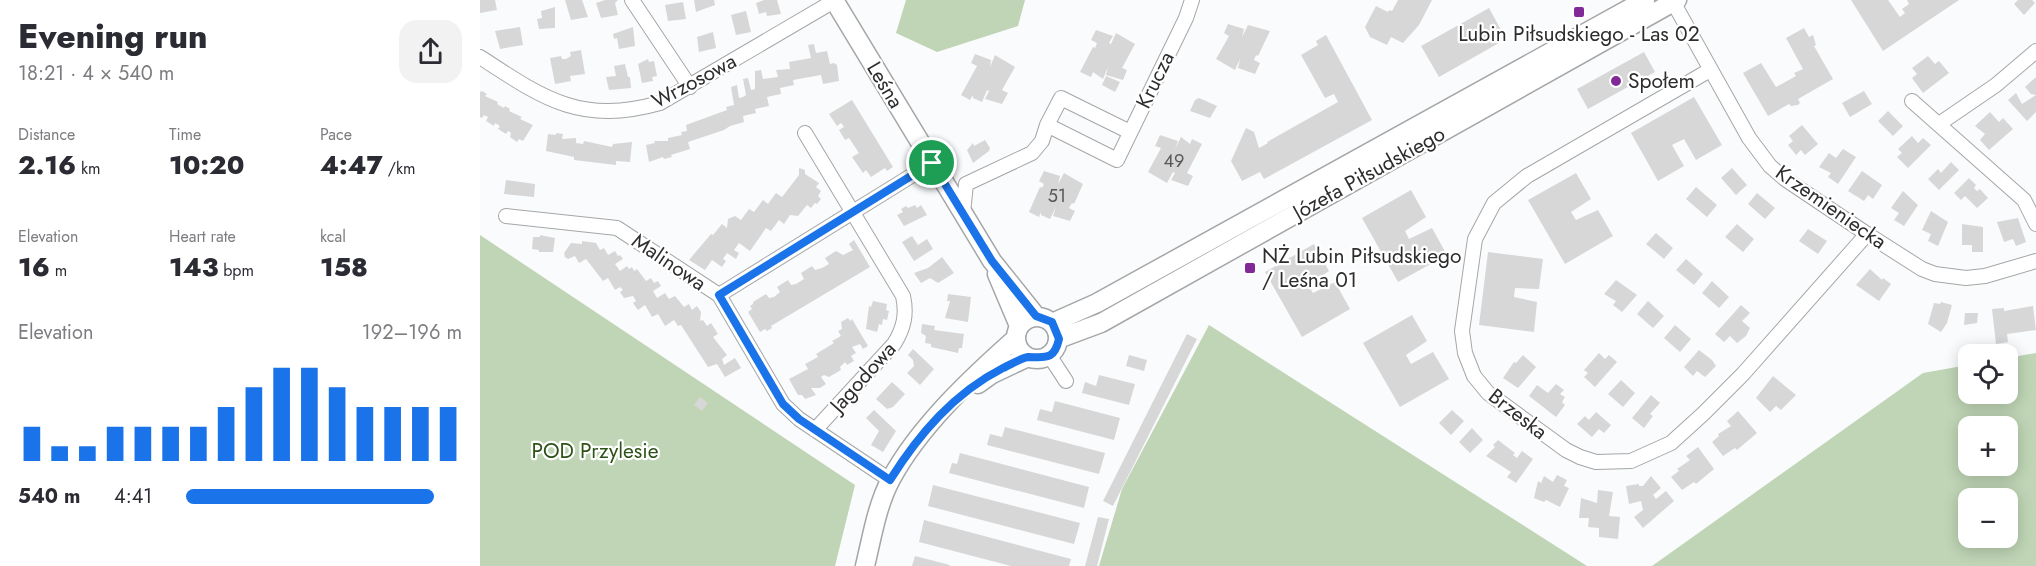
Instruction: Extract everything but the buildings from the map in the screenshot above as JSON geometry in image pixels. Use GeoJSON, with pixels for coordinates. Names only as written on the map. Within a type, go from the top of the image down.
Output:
{"type":"FeatureCollection","features":[{"type":"Feature","properties":{"kind":"street"},"geometry":{"type":"LineString","coordinates":[[632,0],[690,87]]}},
{"type":"Feature","properties":{"kind":"street","name":"Wrzosowa"},"geometry":{"type":"LineString","coordinates":[[480,57],[542,96],[585,110],[615,112],[660,103],[834,0]]}},
{"type":"Feature","properties":{"kind":"street","name":"Leśna"},"geometry":{"type":"LineString","coordinates":[[834,0],[992,261],[1049,326]]}},
{"type":"Feature","properties":{"kind":"street","name":"Krucza"},"geometry":{"type":"LineString","coordinates":[[1047,125],[1117,160],[1186,18],[1192,0]]}},
{"type":"Feature","properties":{"kind":"street","name":"Józefa Piłsudskiego"},"geometry":{"type":"LineString","coordinates":[[1049,326],[1097,303],[1645,0]]}},
{"type":"Feature","properties":{"kind":"street","name":"Józefa Piłsudskiego"},"geometry":{"type":"LineString","coordinates":[[1049,326],[1101,323],[1674,1]]}},
{"type":"Feature","properties":{"kind":"street","name":"Krzemieniecka"},"geometry":{"type":"LineString","coordinates":[[1674,1],[1749,138],[1770,166],[1785,179],[1922,269],[1944,276],[1966,278],[1985,276],[2036,261]]}},
{"type":"Feature","properties":{"kind":"street"},"geometry":{"type":"LineString","coordinates":[[1939,124],[1996,85],[2036,51]]}},
{"type":"Feature","properties":{"kind":"street","name":"Brzeska"},"geometry":{"type":"LineString","coordinates":[[1710,70],[1527,176],[1494,203],[1476,238],[1462,331],[1465,353],[1474,376],[1488,393],[1566,450],[1580,457],[1596,462],[1631,461],[1671,443],[1703,414],[1743,374],[1867,234]]}},
{"type":"Feature","properties":{"kind":"street"},"geometry":{"type":"LineString","coordinates":[[963,213],[966,184],[1032,153],[1042,141],[1047,125],[1061,98],[1130,132]]}},
{"type":"Feature","properties":{"kind":"street"},"geometry":{"type":"LineString","coordinates":[[1912,101],[2024,200],[2036,224]]}},
{"type":"Feature","properties":{"kind":"street","name":"Jagodowa"},"geometry":{"type":"LineString","coordinates":[[806,134],[903,296],[906,309],[902,332],[894,344],[815,430]]}},
{"type":"Feature","properties":{"kind":"street"},"geometry":{"type":"LineString","coordinates":[[719,295],[932,163]]}},
{"type":"Feature","properties":{"kind":"street","name":"Malinowa"},"geometry":{"type":"LineString","coordinates":[[506,216],[617,228],[719,295],[783,404],[815,430],[890,480]]}},
{"type":"Feature","properties":{"kind":"street","name":"Leśna"},"geometry":{"type":"LineString","coordinates":[[992,261],[1017,333]]}},
{"type":"Feature","properties":{"kind":"street"},"geometry":{"type":"LineString","coordinates":[[864,566],[877,515],[890,480],[917,440],[1030,318],[1049,326],[1054,351],[1043,359],[1028,357],[1019,350],[1017,333]]}},
{"type":"Feature","properties":{"kind":"street"},"geometry":{"type":"LineString","coordinates":[[1049,356],[1066,381]]}},
{"type":"Feature","properties":{"kind":"street"},"geometry":{"type":"LineString","coordinates":[[945,409],[992,374],[1028,357]]}},
{"type":"Feature","properties":{"kind":"green space"},"geometry":{"type":"Polygon","coordinates":[[[906,0],[1025,0],[1018,26],[937,52],[896,33],[906,0]]]}},
{"type":"Feature","properties":{"kind":"green space","name":"POD Przylesie"},"geometry":{"type":"Polygon","coordinates":[[[480,235],[855,485],[835,566],[480,566],[480,235]]]}},
{"type":"Feature","properties":{"kind":"green space"},"geometry":{"type":"Polygon","coordinates":[[[1209,325],[1587,566],[1099,566],[1122,489],[1209,325]]]}},
{"type":"Feature","properties":{"kind":"green space"},"geometry":{"type":"Polygon","coordinates":[[[2036,353],[2036,566],[1652,566],[1923,373],[1958,367],[1958,404],[2018,404],[2018,356],[2036,353]]]}},
{"type":"Feature","properties":{"kind":"place","name":"Lubin Piłsudskiego - Las 02"},"geometry":{"type":"Point","coordinates":[1579,12]}},
{"type":"Feature","properties":{"kind":"place","name":"Społem"},"geometry":{"type":"Point","coordinates":[1616,81]}},
{"type":"Feature","properties":{"kind":"place","name":"NŻ Lubin Piłsudskiego / Leśna 01"},"geometry":{"type":"Point","coordinates":[1250,268]}},
{"type":"Feature","properties":{"kind":"route"},"geometry":{"type":"LineString","coordinates":[[932,163],[992,261],[1036,316],[1052,322],[1059,339],[1049,356],[1043,359],[1028,357],[992,374],[945,409],[917,440],[890,480],[799,419],[783,404],[719,295],[932,163]]}}]}
